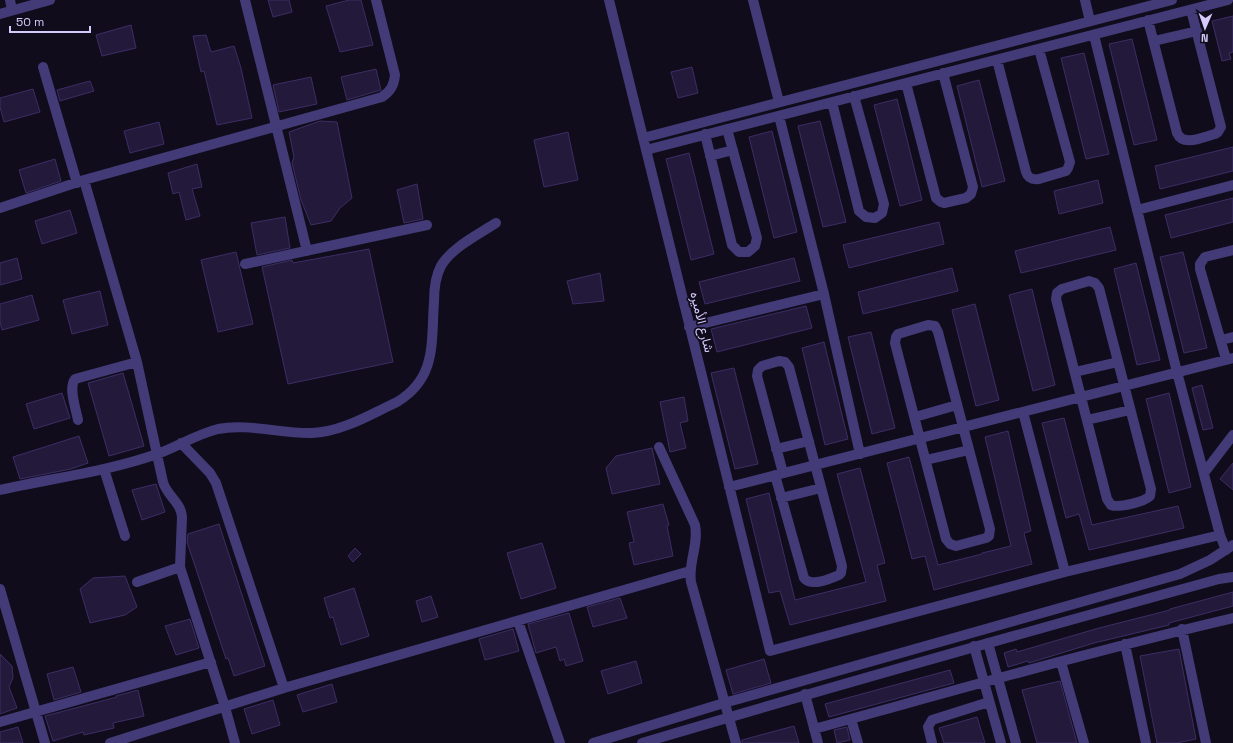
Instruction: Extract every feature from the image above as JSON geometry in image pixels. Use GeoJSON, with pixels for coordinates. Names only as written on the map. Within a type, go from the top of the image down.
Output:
{"type":"FeatureCollection","features":[{"type":"Feature","properties":{"kind":"street"},"geometry":{"type":"LineString","coordinates":[[10,0],[12,10]]}},
{"type":"Feature","properties":{"kind":"street"},"geometry":{"type":"LineString","coordinates":[[0,14],[50,0]]}},
{"type":"Feature","properties":{"kind":"street"},"geometry":{"type":"LineString","coordinates":[[245,0],[307,251]]}},
{"type":"Feature","properties":{"kind":"street"},"geometry":{"type":"LineString","coordinates":[[0,208],[80,182],[382,97],[392,88],[395,75],[376,0]]}},
{"type":"Feature","properties":{"kind":"street","name":"شارع الأميره"},"geometry":{"type":"LineString","coordinates":[[609,0],[770,651],[1064,572]]}},
{"type":"Feature","properties":{"kind":"street"},"geometry":{"type":"LineString","coordinates":[[753,0],[779,102]]}},
{"type":"Feature","properties":{"kind":"street"},"geometry":{"type":"LineString","coordinates":[[1085,0],[1090,21]]}},
{"type":"Feature","properties":{"kind":"street"},"geometry":{"type":"LineString","coordinates":[[643,138],[1103,18],[1144,4],[1172,0]]}},
{"type":"Feature","properties":{"kind":"street"},"geometry":{"type":"LineString","coordinates":[[646,150],[1228,0]]}},
{"type":"Feature","properties":{"kind":"street"},"geometry":{"type":"LineString","coordinates":[[1148,20],[1179,136],[1181,139],[1187,140],[1218,132],[1220,130],[1221,123],[1191,10]]}},
{"type":"Feature","properties":{"kind":"street"},"geometry":{"type":"LineString","coordinates":[[1103,18],[1107,31]]}},
{"type":"Feature","properties":{"kind":"street"},"geometry":{"type":"LineString","coordinates":[[1079,24],[1083,37]]}},
{"type":"Feature","properties":{"kind":"street"},"geometry":{"type":"LineString","coordinates":[[1154,42],[1196,31]]}},
{"type":"Feature","properties":{"kind":"street"},"geometry":{"type":"LineString","coordinates":[[593,743],[724,703],[1180,574],[1210,560],[1229,547],[1220,534],[1094,35]]}},
{"type":"Feature","properties":{"kind":"street"},"geometry":{"type":"LineString","coordinates":[[997,60],[1026,172],[1029,177],[1039,179],[1066,171],[1070,162],[1039,49]]}},
{"type":"Feature","properties":{"kind":"street"},"geometry":{"type":"LineString","coordinates":[[43,67],[137,362],[164,486],[179,506],[181,513],[180,567],[225,706],[235,743]]}},
{"type":"Feature","properties":{"kind":"street"},"geometry":{"type":"LineString","coordinates":[[906,83],[936,198],[944,203],[966,198],[971,194],[973,187],[943,73]]}},
{"type":"Feature","properties":{"kind":"street"},"geometry":{"type":"LineString","coordinates":[[832,102],[859,211],[866,218],[874,218],[882,213],[884,204],[854,96]]}},
{"type":"Feature","properties":{"kind":"street"},"geometry":{"type":"LineString","coordinates":[[794,98],[797,111]]}},
{"type":"Feature","properties":{"kind":"street"},"geometry":{"type":"LineString","coordinates":[[767,105],[774,117],[824,294],[860,454]]}},
{"type":"Feature","properties":{"kind":"street"},"geometry":{"type":"LineString","coordinates":[[705,134],[732,245],[739,252],[748,252],[755,246],[757,238],[727,129]]}},
{"type":"Feature","properties":{"kind":"street"},"geometry":{"type":"LineString","coordinates":[[710,156],[733,150]]}},
{"type":"Feature","properties":{"kind":"street"},"geometry":{"type":"LineString","coordinates":[[1137,210],[1233,185]]}},
{"type":"Feature","properties":{"kind":"street"},"geometry":{"type":"LineString","coordinates":[[0,490],[104,469],[157,454],[210,431],[224,428],[323,432],[345,425],[397,402],[407,396],[421,380],[426,370],[429,360],[435,282],[441,265],[453,252],[496,223]]}},
{"type":"Feature","properties":{"kind":"street"},"geometry":{"type":"LineString","coordinates":[[245,264],[427,225]]}},
{"type":"Feature","properties":{"kind":"street"},"geometry":{"type":"LineString","coordinates":[[729,487],[1230,359],[1221,340],[1200,269],[1200,264],[1205,257],[1233,250]]}},
{"type":"Feature","properties":{"kind":"street"},"geometry":{"type":"LineString","coordinates":[[1092,281],[1095,283],[1099,288],[1118,362],[1151,492],[1150,496],[1144,500],[1114,506],[1108,502],[1055,296],[1059,290],[1086,282],[1092,281]]}},
{"type":"Feature","properties":{"kind":"street"},"geometry":{"type":"LineString","coordinates":[[689,327],[824,294]]}},
{"type":"Feature","properties":{"kind":"street"},"geometry":{"type":"LineString","coordinates":[[925,325],[932,325],[937,329],[957,405],[990,532],[983,540],[959,546],[952,546],[946,539],[895,340],[898,334],[925,325]]}},
{"type":"Feature","properties":{"kind":"street"},"geometry":{"type":"LineString","coordinates":[[1221,340],[1233,337]]}},
{"type":"Feature","properties":{"kind":"street"},"geometry":{"type":"LineString","coordinates":[[779,361],[785,362],[789,367],[809,441],[842,569],[836,576],[812,583],[806,580],[803,575],[781,498],[776,449],[757,376],[758,370],[762,366],[779,361]]}},
{"type":"Feature","properties":{"kind":"street"},"geometry":{"type":"LineString","coordinates":[[78,420],[72,389],[72,384],[75,379],[137,362]]}},
{"type":"Feature","properties":{"kind":"street"},"geometry":{"type":"LineString","coordinates":[[1075,372],[1118,362]]}},
{"type":"Feature","properties":{"kind":"street"},"geometry":{"type":"LineString","coordinates":[[915,417],[957,405]]}},
{"type":"Feature","properties":{"kind":"street"},"geometry":{"type":"LineString","coordinates":[[1087,420],[1130,410]]}},
{"type":"Feature","properties":{"kind":"street"},"geometry":{"type":"LineString","coordinates":[[1023,412],[1064,572],[1220,534]]}},
{"type":"Feature","properties":{"kind":"street"},"geometry":{"type":"LineString","coordinates":[[1204,473],[1233,436]]}},
{"type":"Feature","properties":{"kind":"street"},"geometry":{"type":"LineString","coordinates":[[776,449],[809,441]]}},
{"type":"Feature","properties":{"kind":"street"},"geometry":{"type":"LineString","coordinates":[[181,444],[210,473],[216,483],[284,688]]}},
{"type":"Feature","properties":{"kind":"street"},"geometry":{"type":"LineString","coordinates":[[658,446],[695,525],[696,544],[690,571],[691,582],[736,743]]}},
{"type":"Feature","properties":{"kind":"street"},"geometry":{"type":"LineString","coordinates":[[926,460],[969,450]]}},
{"type":"Feature","properties":{"kind":"street"},"geometry":{"type":"LineString","coordinates":[[104,469],[125,536]]}},
{"type":"Feature","properties":{"kind":"street"},"geometry":{"type":"LineString","coordinates":[[781,498],[822,488]]}},
{"type":"Feature","properties":{"kind":"street"},"geometry":{"type":"LineString","coordinates":[[137,582],[180,567]]}},
{"type":"Feature","properties":{"kind":"street"},"geometry":{"type":"LineString","coordinates":[[110,743],[284,688],[690,571]]}},
{"type":"Feature","properties":{"kind":"street"},"geometry":{"type":"LineString","coordinates":[[642,743],[805,694],[974,646],[1219,579],[1233,577]]}},
{"type":"Feature","properties":{"kind":"street"},"geometry":{"type":"LineString","coordinates":[[0,589],[45,743]]}},
{"type":"Feature","properties":{"kind":"street"},"geometry":{"type":"LineString","coordinates":[[814,729],[1125,644],[1233,619]]}},
{"type":"Feature","properties":{"kind":"street"},"geometry":{"type":"LineString","coordinates":[[518,621],[560,743]]}},
{"type":"Feature","properties":{"kind":"street"},"geometry":{"type":"LineString","coordinates":[[1182,630],[1206,743]]}},
{"type":"Feature","properties":{"kind":"street"},"geometry":{"type":"LineString","coordinates":[[988,643],[1016,743]]}},
{"type":"Feature","properties":{"kind":"street"},"geometry":{"type":"LineString","coordinates":[[1125,644],[1146,743]]}},
{"type":"Feature","properties":{"kind":"street"},"geometry":{"type":"LineString","coordinates":[[974,646],[1000,743]]}},
{"type":"Feature","properties":{"kind":"street"},"geometry":{"type":"LineString","coordinates":[[0,722],[211,662]]}},
{"type":"Feature","properties":{"kind":"street"},"geometry":{"type":"LineString","coordinates":[[1061,662],[1084,743]]}},
{"type":"Feature","properties":{"kind":"street"},"geometry":{"type":"LineString","coordinates":[[805,694],[818,743]]}},
{"type":"Feature","properties":{"kind":"street"},"geometry":{"type":"LineString","coordinates":[[932,743],[928,727],[932,720],[989,702]]}},
{"type":"Feature","properties":{"kind":"street"},"geometry":{"type":"LineString","coordinates":[[851,719],[858,743]]}},
{"type":"Feature","properties":{"kind":"building"},"geometry":{"type":"Polygon","coordinates":[[[268,0],[289,0],[292,12],[273,17],[268,0]]]}},
{"type":"Feature","properties":{"kind":"building"},"geometry":{"type":"Polygon","coordinates":[[[349,0],[361,0],[373,45],[340,52],[326,6],[349,0]]]}},
{"type":"Feature","properties":{"kind":"building"},"geometry":{"type":"Polygon","coordinates":[[[1233,16],[1233,52],[1229,53],[1231,59],[1222,61],[1212,21],[1233,16]]]}},
{"type":"Feature","properties":{"kind":"building"},"geometry":{"type":"Polygon","coordinates":[[[131,25],[136,48],[102,56],[96,35],[131,25]]]}},
{"type":"Feature","properties":{"kind":"building"},"geometry":{"type":"Polygon","coordinates":[[[206,35],[211,52],[234,46],[241,68],[252,118],[217,125],[204,71],[201,72],[193,36],[206,35]]]}},
{"type":"Feature","properties":{"kind":"building"},"geometry":{"type":"Polygon","coordinates":[[[1132,39],[1157,140],[1134,145],[1109,44],[1132,39]]]}},
{"type":"Feature","properties":{"kind":"building"},"geometry":{"type":"Polygon","coordinates":[[[1084,53],[1109,154],[1086,159],[1061,58],[1084,53]]]}},
{"type":"Feature","properties":{"kind":"building"},"geometry":{"type":"Polygon","coordinates":[[[692,67],[698,93],[678,98],[671,72],[692,67]]]}},
{"type":"Feature","properties":{"kind":"building"},"geometry":{"type":"Polygon","coordinates":[[[376,69],[381,90],[347,100],[341,77],[376,69]]]}},
{"type":"Feature","properties":{"kind":"building"},"geometry":{"type":"Polygon","coordinates":[[[311,77],[317,104],[279,112],[273,85],[311,77]]]}},
{"type":"Feature","properties":{"kind":"building"},"geometry":{"type":"Polygon","coordinates":[[[979,80],[1005,181],[982,187],[957,86],[979,80]]]}},
{"type":"Feature","properties":{"kind":"building"},"geometry":{"type":"Polygon","coordinates":[[[90,81],[94,91],[60,101],[57,90],[90,81]]]}},
{"type":"Feature","properties":{"kind":"building"},"geometry":{"type":"Polygon","coordinates":[[[33,89],[40,112],[4,122],[0,107],[0,98],[33,89]]]}},
{"type":"Feature","properties":{"kind":"building"},"geometry":{"type":"Polygon","coordinates":[[[897,99],[922,200],[900,206],[874,105],[897,99]]]}},
{"type":"Feature","properties":{"kind":"building"},"geometry":{"type":"Polygon","coordinates":[[[320,121],[337,122],[352,198],[340,208],[331,221],[311,225],[301,200],[292,163],[294,157],[289,132],[320,121]]]}},
{"type":"Feature","properties":{"kind":"building"},"geometry":{"type":"Polygon","coordinates":[[[820,121],[846,222],[823,227],[798,126],[820,121]]]}},
{"type":"Feature","properties":{"kind":"building"},"geometry":{"type":"Polygon","coordinates":[[[159,122],[164,144],[130,153],[124,131],[159,122]]]}},
{"type":"Feature","properties":{"kind":"building"},"geometry":{"type":"Polygon","coordinates":[[[772,131],[797,232],[774,238],[749,137],[772,131]]]}},
{"type":"Feature","properties":{"kind":"building"},"geometry":{"type":"Polygon","coordinates":[[[568,132],[578,180],[544,187],[534,140],[568,132]]]}},
{"type":"Feature","properties":{"kind":"building"},"geometry":{"type":"Polygon","coordinates":[[[1233,147],[1233,171],[1160,189],[1155,166],[1233,147]]]}},
{"type":"Feature","properties":{"kind":"building"},"geometry":{"type":"Polygon","coordinates":[[[689,153],[714,254],[691,260],[666,159],[689,153]]]}},
{"type":"Feature","properties":{"kind":"building"},"geometry":{"type":"Polygon","coordinates":[[[55,159],[61,181],[26,193],[19,170],[55,159]]]}},
{"type":"Feature","properties":{"kind":"building"},"geometry":{"type":"Polygon","coordinates":[[[197,164],[202,187],[192,189],[200,216],[186,220],[179,192],[173,194],[168,173],[197,164]]]}},
{"type":"Feature","properties":{"kind":"building"},"geometry":{"type":"Polygon","coordinates":[[[1098,180],[1103,203],[1059,214],[1054,191],[1098,180]]]}},
{"type":"Feature","properties":{"kind":"building"},"geometry":{"type":"Polygon","coordinates":[[[417,184],[423,219],[404,223],[397,190],[417,184]]]}},
{"type":"Feature","properties":{"kind":"building"},"geometry":{"type":"Polygon","coordinates":[[[1233,198],[1233,222],[1171,238],[1165,215],[1233,198]]]}},
{"type":"Feature","properties":{"kind":"building"},"geometry":{"type":"Polygon","coordinates":[[[70,210],[77,233],[42,244],[35,221],[70,210]]]}},
{"type":"Feature","properties":{"kind":"building"},"geometry":{"type":"Polygon","coordinates":[[[285,217],[290,248],[257,255],[251,223],[285,217]]]}},
{"type":"Feature","properties":{"kind":"building"},"geometry":{"type":"Polygon","coordinates":[[[939,222],[944,244],[849,268],[843,245],[939,222]]]}},
{"type":"Feature","properties":{"kind":"building"},"geometry":{"type":"Polygon","coordinates":[[[1110,227],[1116,250],[1021,273],[1015,251],[1110,227]]]}},
{"type":"Feature","properties":{"kind":"building"},"geometry":{"type":"Polygon","coordinates":[[[369,249],[393,362],[288,384],[262,267],[292,260],[293,263],[369,249]]]}},
{"type":"Feature","properties":{"kind":"building"},"geometry":{"type":"Polygon","coordinates":[[[236,252],[253,324],[218,332],[201,260],[236,252]]]}},
{"type":"Feature","properties":{"kind":"building"},"geometry":{"type":"Polygon","coordinates":[[[1183,252],[1207,348],[1184,353],[1160,257],[1183,252]]]}},
{"type":"Feature","properties":{"kind":"building"},"geometry":{"type":"Polygon","coordinates":[[[17,258],[22,279],[0,285],[0,263],[17,258]]]}},
{"type":"Feature","properties":{"kind":"building"},"geometry":{"type":"Polygon","coordinates":[[[794,258],[800,281],[705,304],[699,282],[794,258]]]}},
{"type":"Feature","properties":{"kind":"building"},"geometry":{"type":"Polygon","coordinates":[[[1136,263],[1160,360],[1137,365],[1114,269],[1136,263]]]}},
{"type":"Feature","properties":{"kind":"building"},"geometry":{"type":"Polygon","coordinates":[[[952,268],[958,291],[863,314],[858,292],[952,268]]]}},
{"type":"Feature","properties":{"kind":"building"},"geometry":{"type":"Polygon","coordinates":[[[600,273],[604,301],[573,304],[567,281],[600,273]]]}},
{"type":"Feature","properties":{"kind":"building"},"geometry":{"type":"Polygon","coordinates":[[[1032,289],[1055,385],[1033,391],[1009,295],[1032,289]]]}},
{"type":"Feature","properties":{"kind":"building"},"geometry":{"type":"Polygon","coordinates":[[[100,291],[108,325],[72,334],[63,300],[100,291]]]}},
{"type":"Feature","properties":{"kind":"building"},"geometry":{"type":"Polygon","coordinates":[[[32,295],[39,320],[2,330],[0,322],[0,304],[32,295]]]}},
{"type":"Feature","properties":{"kind":"building"},"geometry":{"type":"Polygon","coordinates":[[[975,304],[999,400],[976,406],[952,310],[975,304]]]}},
{"type":"Feature","properties":{"kind":"building"},"geometry":{"type":"Polygon","coordinates":[[[806,306],[812,328],[717,352],[711,329],[806,306]]]}},
{"type":"Feature","properties":{"kind":"building"},"geometry":{"type":"Polygon","coordinates":[[[871,332],[895,428],[872,434],[848,337],[871,332]]]}},
{"type":"Feature","properties":{"kind":"building"},"geometry":{"type":"Polygon","coordinates":[[[824,342],[848,439],[825,445],[802,348],[824,342]]]}},
{"type":"Feature","properties":{"kind":"building"},"geometry":{"type":"Polygon","coordinates":[[[734,368],[758,464],[735,469],[711,373],[734,368]]]}},
{"type":"Feature","properties":{"kind":"building"},"geometry":{"type":"Polygon","coordinates":[[[123,373],[144,446],[109,456],[88,383],[123,373]]]}},
{"type":"Feature","properties":{"kind":"building"},"geometry":{"type":"Polygon","coordinates":[[[1202,385],[1213,428],[1203,430],[1192,388],[1202,385]]]}},
{"type":"Feature","properties":{"kind":"building"},"geometry":{"type":"Polygon","coordinates":[[[62,393],[70,418],[34,429],[26,404],[62,393]]]}},
{"type":"Feature","properties":{"kind":"building"},"geometry":{"type":"Polygon","coordinates":[[[1169,393],[1191,487],[1169,493],[1146,399],[1169,393]]]}},
{"type":"Feature","properties":{"kind":"building"},"geometry":{"type":"Polygon","coordinates":[[[684,397],[688,421],[680,423],[686,448],[670,452],[660,402],[684,397]]]}},
{"type":"Feature","properties":{"kind":"building"},"geometry":{"type":"Polygon","coordinates":[[[1064,418],[1092,525],[1178,506],[1184,528],[1089,550],[1079,514],[1066,518],[1042,423],[1064,418]]]}},
{"type":"Feature","properties":{"kind":"building"},"geometry":{"type":"Polygon","coordinates":[[[1008,431],[1031,531],[1024,533],[1032,564],[934,590],[925,556],[912,559],[887,463],[909,457],[938,565],[982,554],[1011,546],[985,437],[1008,431]]]}},
{"type":"Feature","properties":{"kind":"building"},"geometry":{"type":"Polygon","coordinates":[[[79,436],[88,463],[71,469],[20,479],[13,457],[79,436]]]}},
{"type":"Feature","properties":{"kind":"building"},"geometry":{"type":"Polygon","coordinates":[[[652,448],[660,484],[612,494],[606,468],[616,456],[652,448]]]}},
{"type":"Feature","properties":{"kind":"building"},"geometry":{"type":"Polygon","coordinates":[[[1233,463],[1233,490],[1220,479],[1233,463]]]}},
{"type":"Feature","properties":{"kind":"building"},"geometry":{"type":"Polygon","coordinates":[[[860,468],[885,563],[877,565],[886,601],[790,625],[780,591],[769,593],[746,499],[769,493],[795,600],[866,582],[837,474],[860,468]]]}},
{"type":"Feature","properties":{"kind":"building"},"geometry":{"type":"Polygon","coordinates":[[[156,484],[165,512],[142,520],[132,490],[156,484]]]}},
{"type":"Feature","properties":{"kind":"building"},"geometry":{"type":"Polygon","coordinates":[[[663,504],[669,525],[667,526],[673,556],[634,565],[629,543],[634,542],[627,512],[663,504]]]}},
{"type":"Feature","properties":{"kind":"building"},"geometry":{"type":"Polygon","coordinates":[[[219,524],[265,666],[234,676],[228,658],[226,659],[187,542],[188,534],[219,524]]]}},
{"type":"Feature","properties":{"kind":"building"},"geometry":{"type":"Polygon","coordinates":[[[542,543],[556,588],[521,599],[507,553],[542,543]]]}},
{"type":"Feature","properties":{"kind":"building"},"geometry":{"type":"Polygon","coordinates":[[[355,548],[361,554],[353,562],[348,556],[355,548]]]}},
{"type":"Feature","properties":{"kind":"building"},"geometry":{"type":"Polygon","coordinates":[[[125,576],[137,607],[125,615],[90,623],[80,589],[93,578],[125,576]]]}},
{"type":"Feature","properties":{"kind":"building"},"geometry":{"type":"Polygon","coordinates":[[[354,588],[369,636],[341,645],[333,617],[330,618],[324,598],[354,588]]]}},
{"type":"Feature","properties":{"kind":"building"},"geometry":{"type":"Polygon","coordinates":[[[1233,592],[1233,606],[1169,623],[1169,625],[1094,643],[1029,663],[1028,661],[1008,667],[1004,653],[1016,649],[1017,652],[1233,592]]]}},
{"type":"Feature","properties":{"kind":"building"},"geometry":{"type":"Polygon","coordinates":[[[431,596],[438,617],[422,622],[416,601],[431,596]]]}},
{"type":"Feature","properties":{"kind":"building"},"geometry":{"type":"Polygon","coordinates":[[[620,598],[627,618],[593,627],[587,607],[620,598]]]}},
{"type":"Feature","properties":{"kind":"building"},"geometry":{"type":"Polygon","coordinates":[[[569,613],[583,661],[566,666],[564,659],[560,661],[556,647],[536,653],[528,624],[569,613]]]}},
{"type":"Feature","properties":{"kind":"building"},"geometry":{"type":"Polygon","coordinates":[[[190,619],[199,648],[176,655],[165,626],[190,619]]]}},
{"type":"Feature","properties":{"kind":"building"},"geometry":{"type":"Polygon","coordinates":[[[513,629],[519,651],[485,660],[479,639],[513,629]]]}},
{"type":"Feature","properties":{"kind":"building"},"geometry":{"type":"Polygon","coordinates":[[[1179,649],[1196,739],[1177,743],[1157,743],[1140,656],[1179,649]]]}},
{"type":"Feature","properties":{"kind":"building"},"geometry":{"type":"Polygon","coordinates":[[[0,654],[12,666],[13,678],[9,687],[17,708],[0,714],[0,654]]]}},
{"type":"Feature","properties":{"kind":"building"},"geometry":{"type":"Polygon","coordinates":[[[764,659],[771,683],[733,694],[726,670],[764,659]]]}},
{"type":"Feature","properties":{"kind":"building"},"geometry":{"type":"Polygon","coordinates":[[[636,661],[642,683],[608,694],[601,671],[636,661]]]}},
{"type":"Feature","properties":{"kind":"building"},"geometry":{"type":"Polygon","coordinates":[[[73,667],[81,692],[54,700],[47,674],[73,667]]]}},
{"type":"Feature","properties":{"kind":"building"},"geometry":{"type":"Polygon","coordinates":[[[950,670],[954,683],[829,717],[825,704],[950,670]]]}},
{"type":"Feature","properties":{"kind":"building"},"geometry":{"type":"Polygon","coordinates":[[[1060,681],[1077,743],[1037,743],[1022,690],[1060,681]]]}},
{"type":"Feature","properties":{"kind":"building"},"geometry":{"type":"Polygon","coordinates":[[[332,684],[337,702],[303,712],[297,695],[332,684]]]}},
{"type":"Feature","properties":{"kind":"building"},"geometry":{"type":"Polygon","coordinates":[[[138,690],[144,716],[113,723],[114,728],[84,735],[83,732],[53,741],[45,716],[138,690]]]}},
{"type":"Feature","properties":{"kind":"building"},"geometry":{"type":"Polygon","coordinates":[[[273,700],[280,725],[252,734],[244,709],[273,700]]]}},
{"type":"Feature","properties":{"kind":"building"},"geometry":{"type":"Polygon","coordinates":[[[977,717],[985,743],[944,743],[939,728],[977,717]]]}},
{"type":"Feature","properties":{"kind":"building"},"geometry":{"type":"Polygon","coordinates":[[[794,726],[799,743],[742,743],[742,740],[794,726]]]}},
{"type":"Feature","properties":{"kind":"building"},"geometry":{"type":"Polygon","coordinates":[[[18,727],[23,743],[0,743],[0,732],[18,727]]]}},
{"type":"Feature","properties":{"kind":"building"},"geometry":{"type":"Polygon","coordinates":[[[847,727],[850,740],[837,743],[834,730],[847,727]]]}}]}
